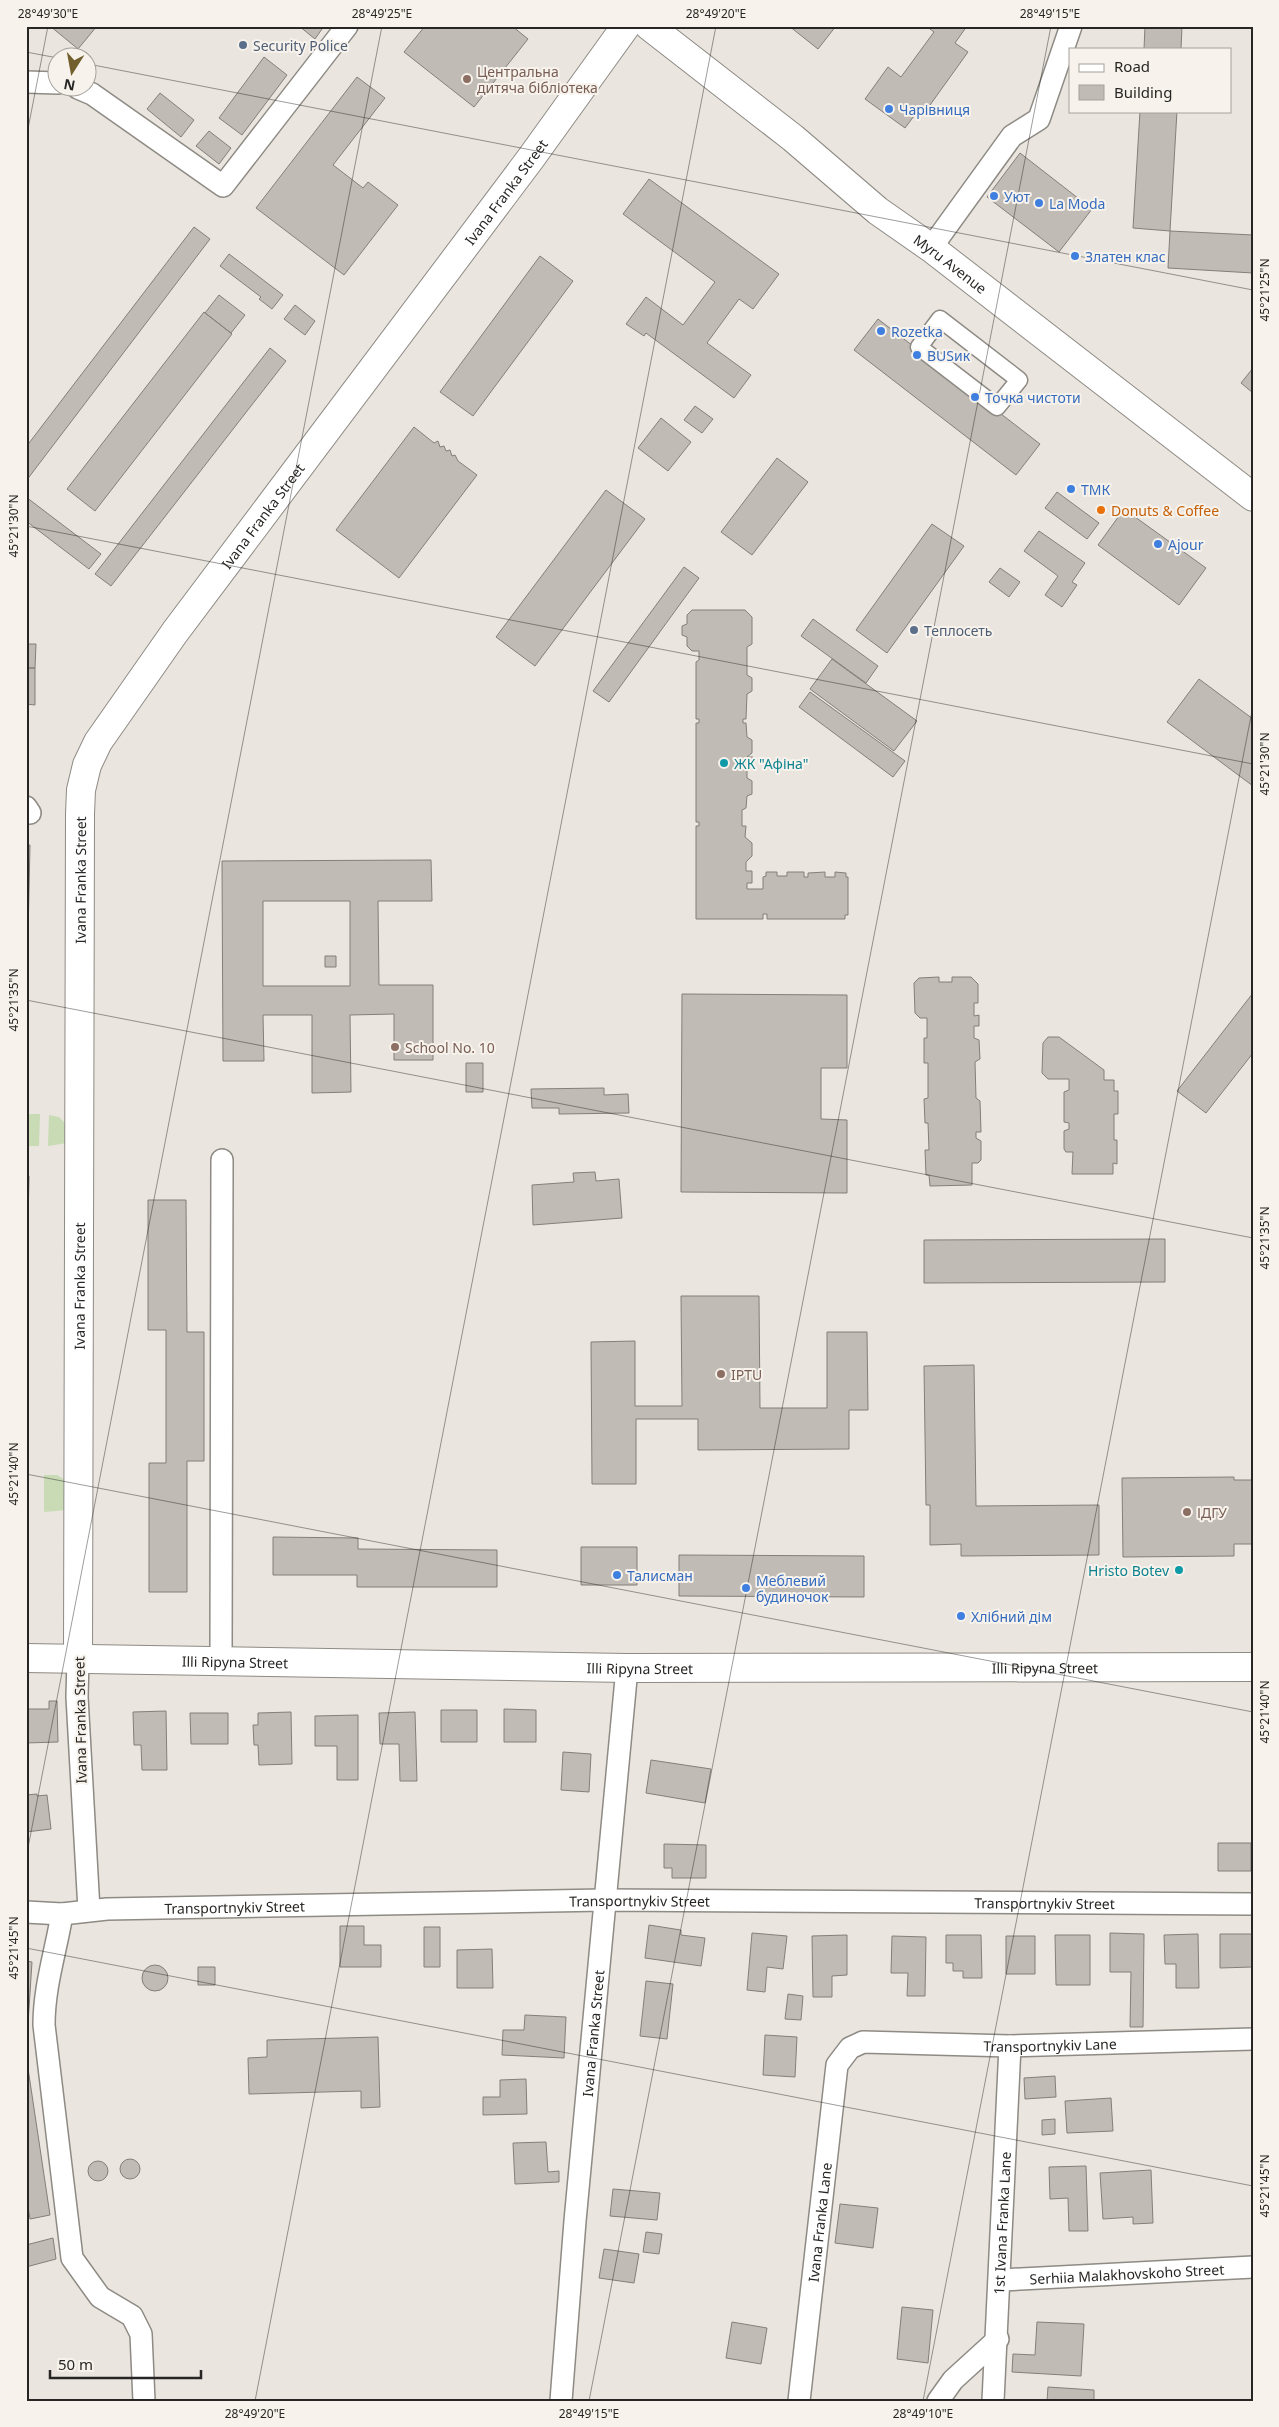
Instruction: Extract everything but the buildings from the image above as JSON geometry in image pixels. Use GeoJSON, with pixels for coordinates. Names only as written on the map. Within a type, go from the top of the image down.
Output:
{"type":"FeatureCollection","features":[{"type":"Feature","properties":{"kind":"main road","name":"Ivana Franka Street"},"geometry":{"type":"LineString","coordinates":[[78,1658],[80,814],[81,790],[88,765],[98,742],[174,632],[531,158],[626,26]]}},
{"type":"Feature","properties":{"kind":"main road","name":"Myru Avenue"},"geometry":{"type":"LineString","coordinates":[[650,26],[794,138],[878,210],[931,248],[1253,497]]}},
{"type":"Feature","properties":{"kind":"main road","name":"Illi Ripyna Street"},"geometry":{"type":"LineString","coordinates":[[26,1658],[627,1668],[1253,1667]]}},
{"type":"Feature","properties":{"kind":"street"},"geometry":{"type":"LineString","coordinates":[[96,98],[223,186],[347,26]]}},
{"type":"Feature","properties":{"kind":"street"},"geometry":{"type":"LineString","coordinates":[[931,248],[1012,136],[1039,119],[1071,26]]}},
{"type":"Feature","properties":{"kind":"street"},"geometry":{"type":"LineString","coordinates":[[26,82],[48,83]]}},
{"type":"Feature","properties":{"kind":"street"},"geometry":{"type":"LineString","coordinates":[[940,319],[1019,380],[997,407],[919,347],[940,319]]}},
{"type":"Feature","properties":{"kind":"street"},"geometry":{"type":"LineString","coordinates":[[221,1661],[222,1160]]}},
{"type":"Feature","properties":{"kind":"street","name":"Ivana Franka Street"},"geometry":{"type":"LineString","coordinates":[[78,1658],[77,1697],[89,1910]]}},
{"type":"Feature","properties":{"kind":"street","name":"Ivana Franka Street"},"geometry":{"type":"LineString","coordinates":[[561,2401],[604,1900],[627,1668]]}},
{"type":"Feature","properties":{"kind":"street","name":"Transportnykiv Street"},"geometry":{"type":"LineString","coordinates":[[26,1912],[62,1914],[89,1910],[604,1900],[1253,1904]]}},
{"type":"Feature","properties":{"kind":"street"},"geometry":{"type":"LineString","coordinates":[[62,1914],[56,1953],[48,1976],[44,2000],[44,2025],[72,2258],[100,2297],[132,2316],[141,2334],[144,2401]]}},
{"type":"Feature","properties":{"kind":"street","name":"Transportnykiv Lane"},"geometry":{"type":"LineString","coordinates":[[850,2048],[863,2042],[1010,2046],[1253,2038]]}},
{"type":"Feature","properties":{"kind":"street","name":"1st Ivana Franka Lane"},"geometry":{"type":"LineString","coordinates":[[993,2401],[1001,2280],[1010,2046]]}},
{"type":"Feature","properties":{"kind":"street","name":"Ivana Franka Lane"},"geometry":{"type":"LineString","coordinates":[[799,2401],[837,2065],[850,2048]]}},
{"type":"Feature","properties":{"kind":"street","name":"Serhiia Malakhovskoho Street"},"geometry":{"type":"LineString","coordinates":[[1001,2280],[1253,2267]]}},
{"type":"Feature","properties":{"kind":"street"},"geometry":{"type":"LineString","coordinates":[[938,2401],[953,2380],[998,2340]]}},
{"type":"Feature","properties":{"kind":"green space"},"geometry":{"type":"Polygon","coordinates":[[[26,1114],[40,1114],[39,1146],[26,1146],[26,1114]]]}},
{"type":"Feature","properties":{"kind":"green space"},"geometry":{"type":"Polygon","coordinates":[[[49,1115],[59,1117],[67,1125],[67,1143],[48,1146],[49,1115]]]}},
{"type":"Feature","properties":{"kind":"green space"},"geometry":{"type":"Polygon","coordinates":[[[44,1475],[57,1475],[67,1481],[67,1510],[44,1512],[44,1475]]]}},
{"type":"Feature","properties":{"kind":"place","name":"Security Police"},"geometry":{"type":"Point","coordinates":[243,45]}},
{"type":"Feature","properties":{"kind":"place","name":"Центральна дитяча бібліотека"},"geometry":{"type":"Point","coordinates":[467,79]}},
{"type":"Feature","properties":{"kind":"place","name":"Чарівниця"},"geometry":{"type":"Point","coordinates":[889,109]}},
{"type":"Feature","properties":{"kind":"place","name":"Уют"},"geometry":{"type":"Point","coordinates":[994,196]}},
{"type":"Feature","properties":{"kind":"place","name":"La Moda"},"geometry":{"type":"Point","coordinates":[1039,203]}},
{"type":"Feature","properties":{"kind":"place","name":"Златен клас"},"geometry":{"type":"Point","coordinates":[1075,256]}},
{"type":"Feature","properties":{"kind":"place","name":"Rozetka"},"geometry":{"type":"Point","coordinates":[881,331]}},
{"type":"Feature","properties":{"kind":"place","name":"BUSик"},"geometry":{"type":"Point","coordinates":[917,355]}},
{"type":"Feature","properties":{"kind":"place","name":"Точка чистоти"},"geometry":{"type":"Point","coordinates":[975,397]}},
{"type":"Feature","properties":{"kind":"place","name":"ТМК"},"geometry":{"type":"Point","coordinates":[1071,489]}},
{"type":"Feature","properties":{"kind":"place","name":"Donuts & Coffee"},"geometry":{"type":"Point","coordinates":[1101,510]}},
{"type":"Feature","properties":{"kind":"place","name":"Ajour"},"geometry":{"type":"Point","coordinates":[1158,544]}},
{"type":"Feature","properties":{"kind":"place","name":"Теплосеть"},"geometry":{"type":"Point","coordinates":[914,630]}},
{"type":"Feature","properties":{"kind":"place","name":"ЖК \"Афіна\""},"geometry":{"type":"Point","coordinates":[724,763]}},
{"type":"Feature","properties":{"kind":"place","name":"School No. 10"},"geometry":{"type":"Point","coordinates":[395,1047]}},
{"type":"Feature","properties":{"kind":"place","name":"IPTU"},"geometry":{"type":"Point","coordinates":[721,1374]}},
{"type":"Feature","properties":{"kind":"place","name":"ІДГУ"},"geometry":{"type":"Point","coordinates":[1187,1512]}},
{"type":"Feature","properties":{"kind":"place","name":"Hristo Botev"},"geometry":{"type":"Point","coordinates":[1179,1570]}},
{"type":"Feature","properties":{"kind":"place","name":"Талисман"},"geometry":{"type":"Point","coordinates":[617,1575]}},
{"type":"Feature","properties":{"kind":"place","name":"Меблевий будиночок"},"geometry":{"type":"Point","coordinates":[746,1588]}},
{"type":"Feature","properties":{"kind":"place","name":"Хлібний дім"},"geometry":{"type":"Point","coordinates":[961,1616]}}]}
